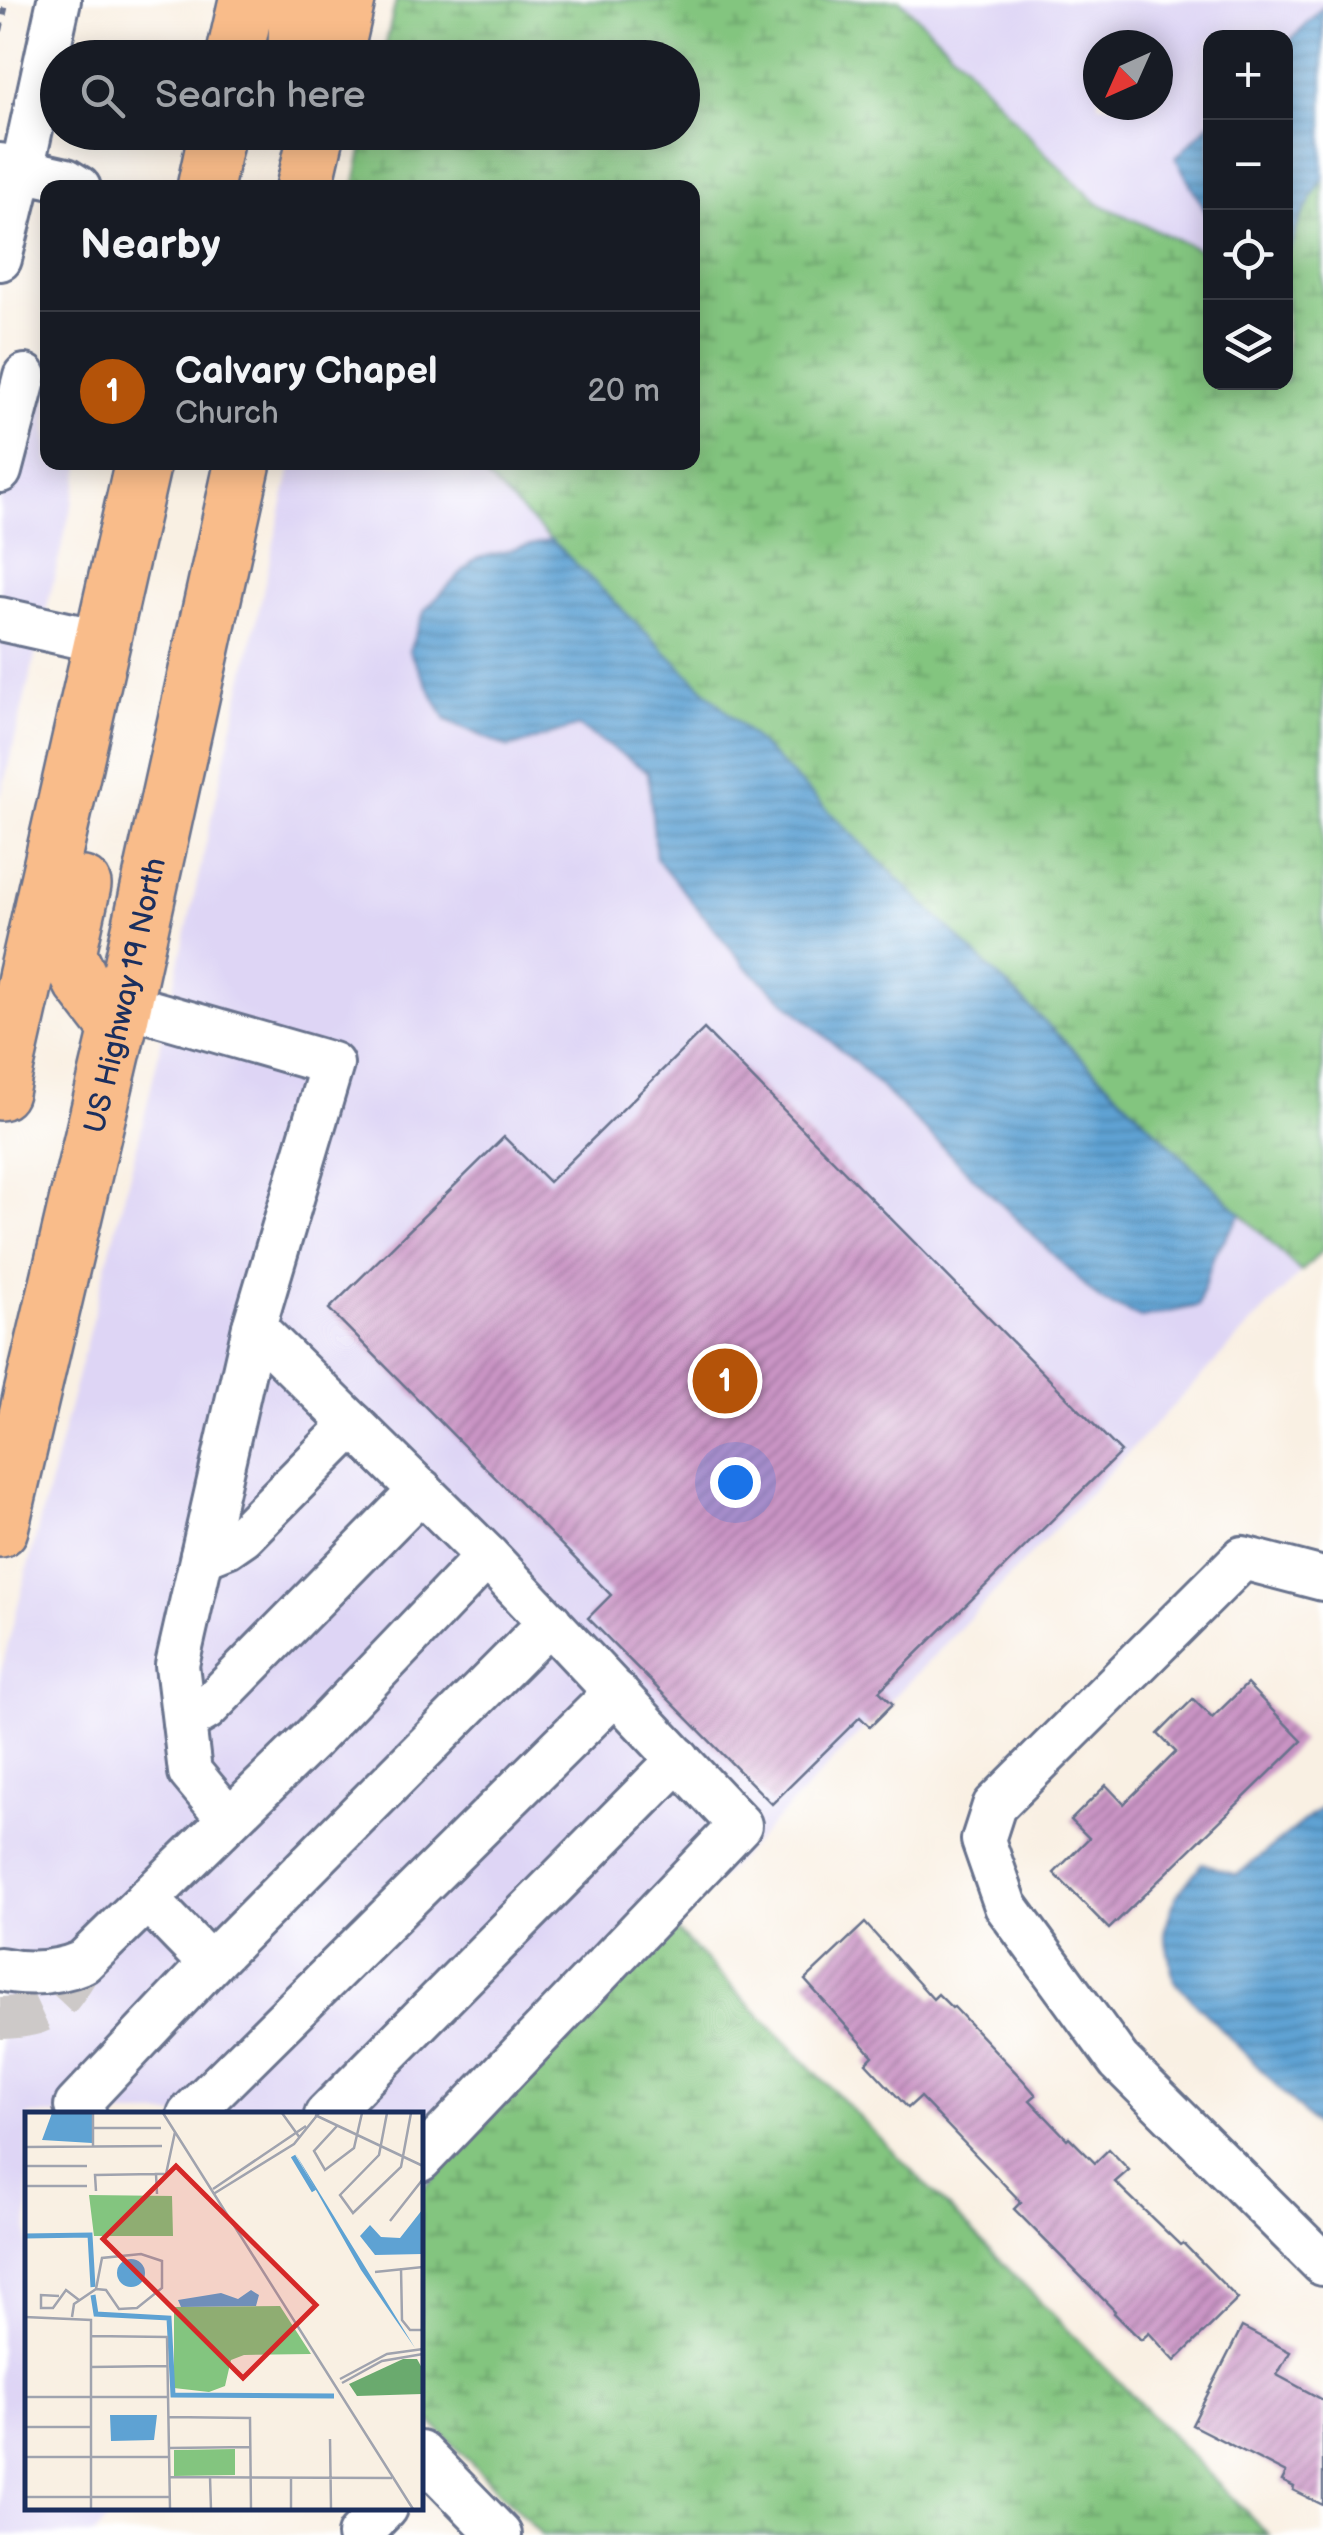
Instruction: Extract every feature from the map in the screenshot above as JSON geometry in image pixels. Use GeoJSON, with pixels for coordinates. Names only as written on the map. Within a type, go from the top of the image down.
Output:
{"type":"FeatureCollection","features":[{"type":"Feature","properties":{"kind":"highway"},"geometry":{"type":"LineString","coordinates":[[238,40],[247,0]]}},
{"type":"Feature","properties":{"kind":"highway"},"geometry":{"type":"LineString","coordinates":[[297,40],[298,0]]}},
{"type":"Feature","properties":{"kind":"highway"},"geometry":{"type":"LineString","coordinates":[[338,40],[347,0]]}},
{"type":"Feature","properties":{"kind":"highway"},"geometry":{"type":"LineString","coordinates":[[207,180],[214,150]]}},
{"type":"Feature","properties":{"kind":"highway"},"geometry":{"type":"LineString","coordinates":[[292,180],[293,150]]}},
{"type":"Feature","properties":{"kind":"highway"},"geometry":{"type":"LineString","coordinates":[[306,180],[313,150]]}},
{"type":"Feature","properties":{"kind":"highway"},"geometry":{"type":"LineString","coordinates":[[2,1070],[141,470]]}},
{"type":"Feature","properties":{"kind":"highway"},"geometry":{"type":"LineString","coordinates":[[121,1016],[81,981],[68,952],[174,470]]}},
{"type":"Feature","properties":{"kind":"highway","name":"US Highway 19 North"},"geometry":{"type":"LineString","coordinates":[[0,1528],[121,1016],[241,470]]}},
{"type":"Feature","properties":{"kind":"street"},"geometry":{"type":"LineString","coordinates":[[48,40],[59,0]]}},
{"type":"Feature","properties":{"kind":"street"},"geometry":{"type":"LineString","coordinates":[[0,259],[11,168],[40,66]]}},
{"type":"Feature","properties":{"kind":"street"},"geometry":{"type":"LineString","coordinates":[[11,168],[66,180]]}},
{"type":"Feature","properties":{"kind":"street"},"geometry":{"type":"LineString","coordinates":[[0,472],[24,376]]}},
{"type":"Feature","properties":{"kind":"street"},"geometry":{"type":"LineString","coordinates":[[0,618],[103,642]]}},
{"type":"Feature","properties":{"kind":"street"},"geometry":{"type":"LineString","coordinates":[[121,1016],[332,1064],[254,1327],[177,1666],[190,1772],[229,1819]]}},
{"type":"Feature","properties":{"kind":"street"},"geometry":{"type":"LineString","coordinates":[[254,1327],[487,1556],[740,1825],[422,2158]]}},
{"type":"Feature","properties":{"kind":"street"},"geometry":{"type":"LineString","coordinates":[[202,1556],[243,1535],[353,1424]]}},
{"type":"Feature","properties":{"kind":"street"},"geometry":{"type":"LineString","coordinates":[[184,1722],[206,1708],[420,1490]]}},
{"type":"Feature","properties":{"kind":"street"},"geometry":{"type":"LineString","coordinates":[[0,1969],[34,1972],[66,1969],[84,1962],[312,1738],[487,1556]]}},
{"type":"Feature","properties":{"kind":"street"},"geometry":{"type":"LineString","coordinates":[[1323,1580],[1243,1558],[994,1806],[982,1840],[1006,1906],[1119,2061],[1323,2264]]}},
{"type":"Feature","properties":{"kind":"street"},"geometry":{"type":"LineString","coordinates":[[82,2112],[76,2106],[210,1964],[550,1622]]}},
{"type":"Feature","properties":{"kind":"street"},"geometry":{"type":"LineString","coordinates":[[192,2112],[616,1692]]}},
{"type":"Feature","properties":{"kind":"street"},"geometry":{"type":"LineString","coordinates":[[329,2112],[679,1759]]}},
{"type":"Feature","properties":{"kind":"street"},"geometry":{"type":"LineString","coordinates":[[147,1898],[210,1964]]}},
{"type":"Feature","properties":{"kind":"street"},"geometry":{"type":"LineString","coordinates":[[423,2462],[500,2535]]}},
{"type":"Feature","properties":{"kind":"street"},"geometry":{"type":"LineString","coordinates":[[359,2535],[384,2510]]}},
{"type":"Feature","properties":{"kind":"path"},"geometry":{"type":"LineString","coordinates":[[0,31],[7,0]]}},
{"type":"Feature","properties":{"kind":"shaded area"},"geometry":{"type":"Polygon","coordinates":[[[900,0],[1323,0],[1323,7],[1293,38],[1293,30],[1203,30],[1203,130],[1176,158],[1203,207],[1203,252],[1097,204],[961,60],[900,0]]]}},
{"type":"Feature","properties":{"kind":"shaded area"},"geometry":{"type":"Polygon","coordinates":[[[0,374],[40,384],[40,470],[80,470],[0,800],[0,374]]]}},
{"type":"Feature","properties":{"kind":"shaded area"},"geometry":{"type":"Polygon","coordinates":[[[290,470],[479,470],[551,540],[475,559],[509,748],[578,725],[648,772],[656,858],[746,967],[858,1065],[1198,1306],[1214,1255],[1241,1214],[1301,1272],[422,2190],[422,2112],[25,2112],[25,2510],[117,2510],[93,2535],[0,2535],[0,1675],[142,1127],[290,470]]]}},
{"type":"Feature","properties":{"kind":"green space"},"geometry":{"type":"Polygon","coordinates":[[[396,0],[900,0],[1097,203],[1203,252],[1203,390],[1293,390],[1293,238],[1323,178],[1323,1250],[1301,1272],[479,470],[700,470],[700,180],[356,180],[362,150],[700,150],[700,40],[387,40],[396,0]]]}},
{"type":"Feature","properties":{"kind":"green space"},"geometry":{"type":"Polygon","coordinates":[[[673,1928],[1269,2535],[542,2535],[422,2413],[422,2190],[673,1928]]]}},
{"type":"Feature","properties":{"kind":"water"},"geometry":{"type":"Polygon","coordinates":[[[1323,7],[1323,178],[1293,238],[1293,120],[1293,38],[1323,7]]]}},
{"type":"Feature","properties":{"kind":"water"},"geometry":{"type":"Polygon","coordinates":[[[1203,130],[1203,207],[1176,158],[1203,130]]]}},
{"type":"Feature","properties":{"kind":"water"},"geometry":{"type":"Polygon","coordinates":[[[551,540],[1241,1214],[1214,1255],[1198,1306],[1141,1318],[1100,1300],[858,1065],[746,967],[656,858],[648,772],[578,726],[509,748],[446,720],[409,651],[425,610],[475,559],[551,540]]]}},
{"type":"Feature","properties":{"kind":"water"},"geometry":{"type":"Polygon","coordinates":[[[1323,1806],[1323,2133],[1174,1981],[1164,1932],[1175,1898],[1202,1863],[1237,1875],[1323,1806]]]}},
{"type":"Feature","properties":{"kind":"building"},"geometry":{"type":"Polygon","coordinates":[[[704,1029],[1121,1452],[879,1691],[893,1704],[870,1727],[860,1717],[772,1804],[588,1618],[611,1595],[329,1309],[504,1137],[549,1182],[704,1029]]]}},
{"type":"Feature","properties":{"kind":"building"},"geometry":{"type":"Polygon","coordinates":[[[1247,1684],[1302,1741],[1109,1929],[1054,1873],[1089,1838],[1071,1820],[1106,1785],[1124,1804],[1176,1752],[1158,1734],[1193,1699],[1212,1718],[1247,1684]]]}},
{"type":"Feature","properties":{"kind":"building"},"geometry":{"type":"Polygon","coordinates":[[[865,1923],[933,1999],[938,1994],[954,2007],[1023,2080],[1036,2095],[1030,2100],[1067,2139],[1095,2163],[1109,2149],[1129,2170],[1115,2182],[1238,2299],[1175,2361],[1149,2333],[1141,2340],[1114,2313],[1014,2209],[1021,2202],[920,2097],[908,2108],[866,2063],[873,2056],[805,1980],[865,1923]]]}},
{"type":"Feature","properties":{"kind":"building"},"geometry":{"type":"Polygon","coordinates":[[[1242,2327],[1290,2352],[1277,2375],[1323,2400],[1323,2505],[1282,2481],[1286,2473],[1192,2425],[1242,2327]]]}},
{"type":"Feature","properties":{"kind":"tunnel"},"geometry":{"type":"LineString","coordinates":[[0,2018],[31,2015],[51,2005],[83,1962]]}},
{"type":"Feature","properties":{"kind":"place","name":"Calvary Chapel"},"geometry":{"type":"Point","coordinates":[725,1381]}}]}
